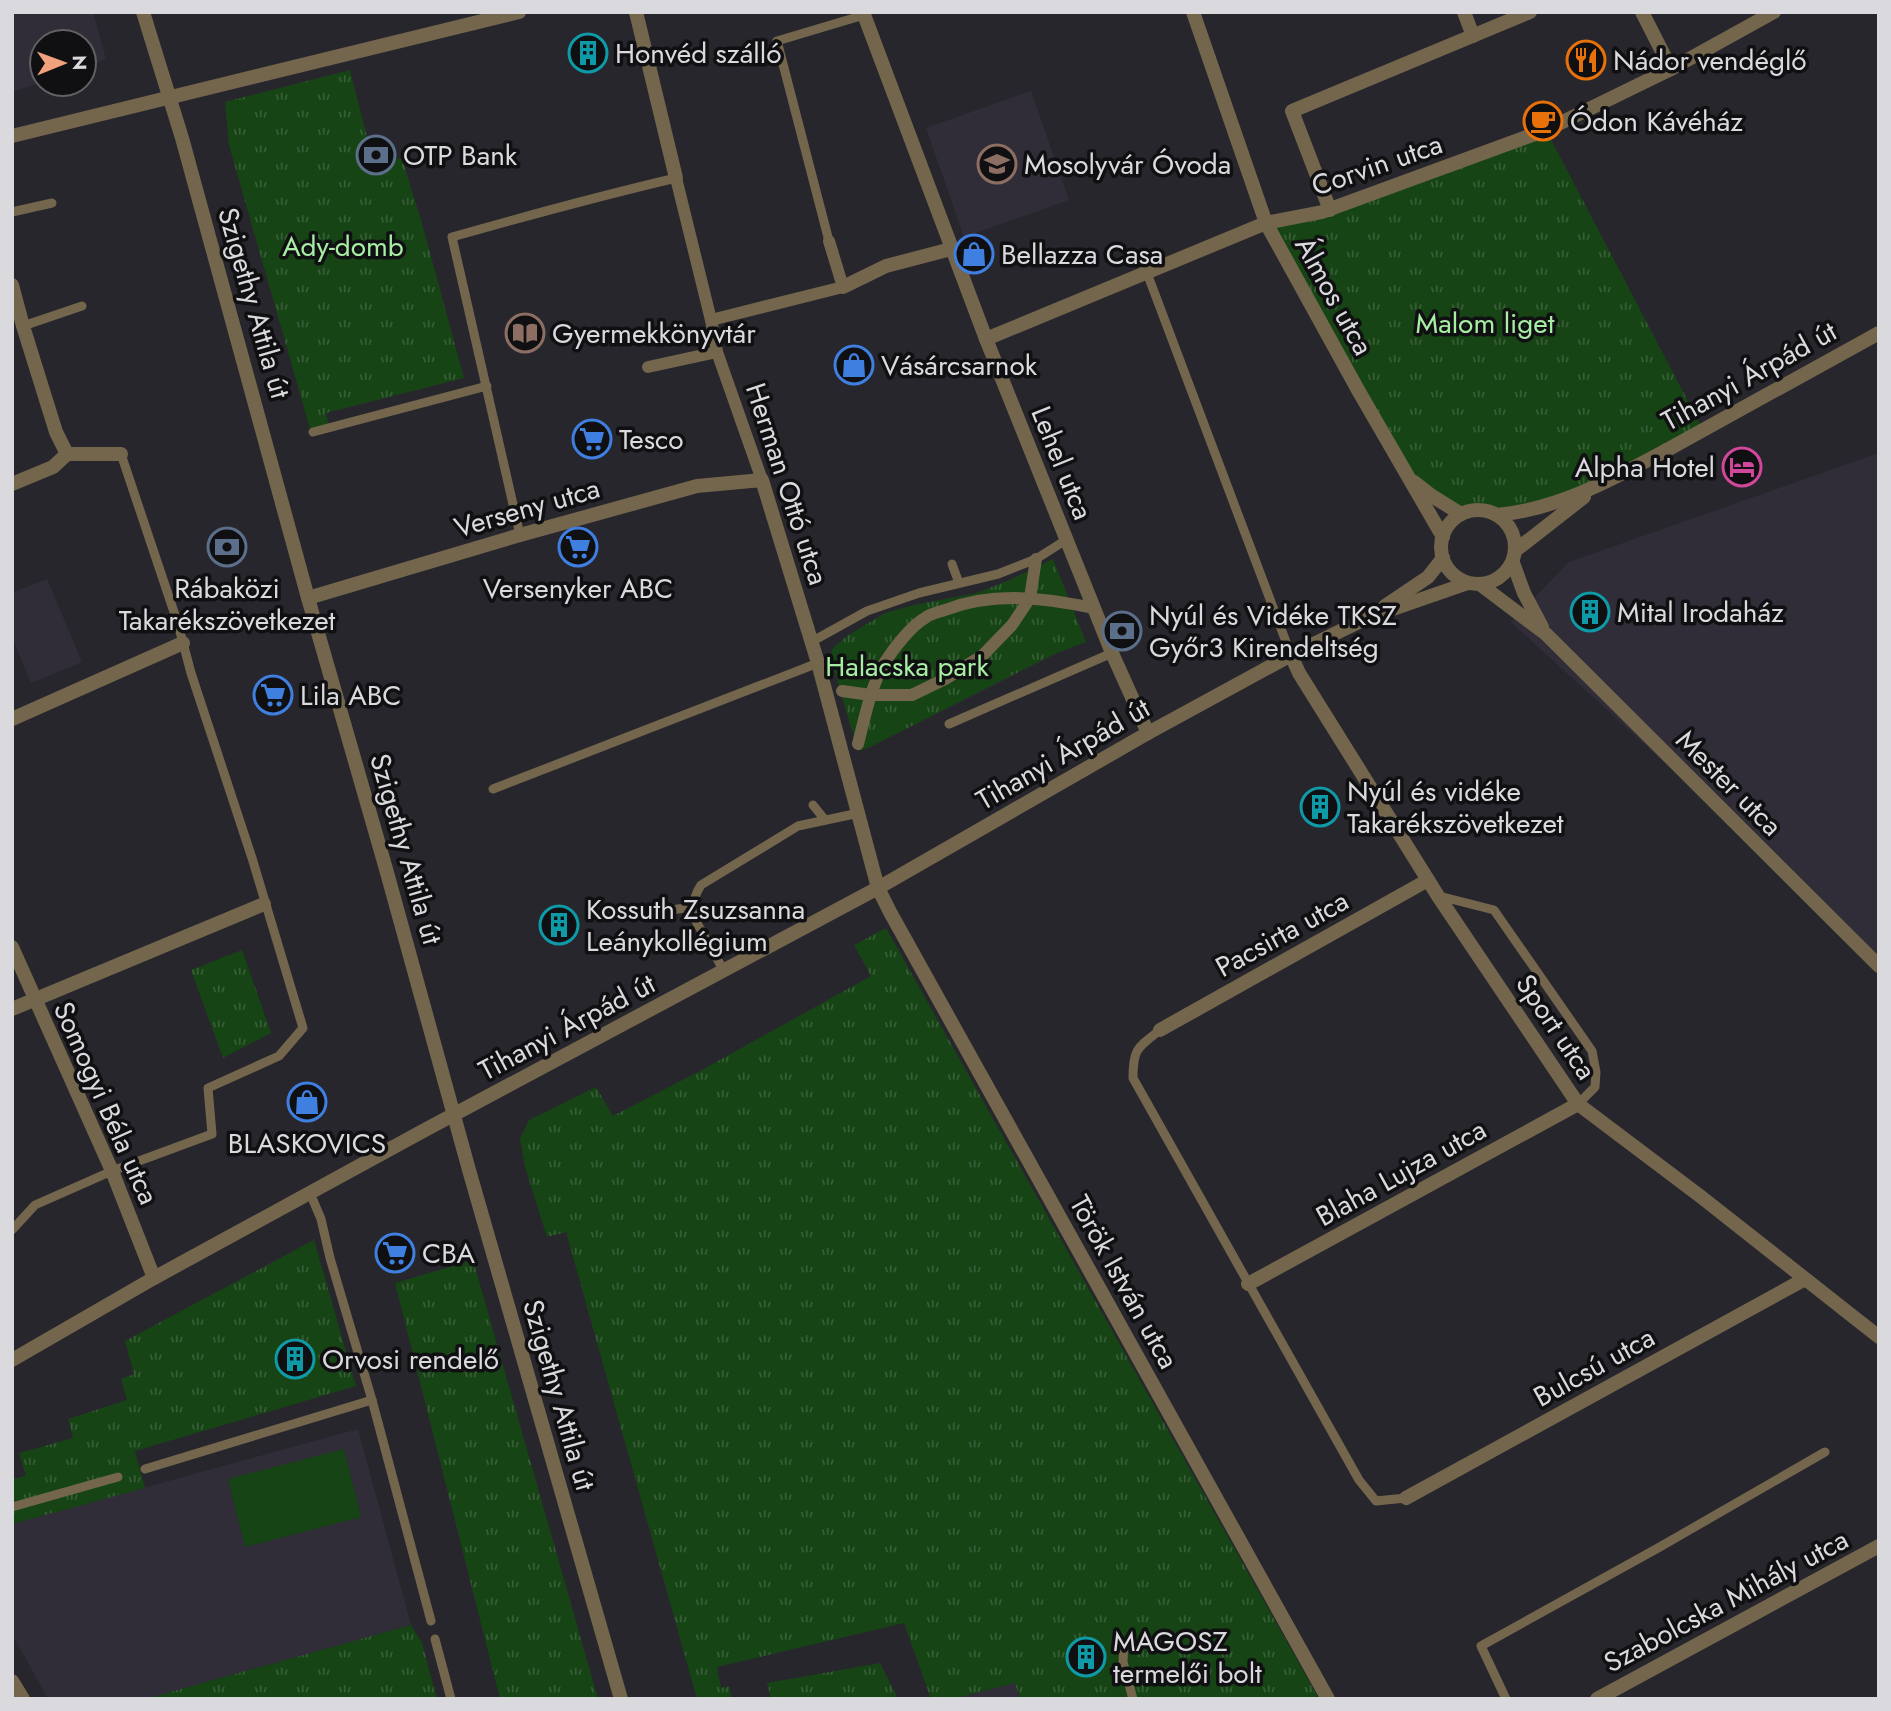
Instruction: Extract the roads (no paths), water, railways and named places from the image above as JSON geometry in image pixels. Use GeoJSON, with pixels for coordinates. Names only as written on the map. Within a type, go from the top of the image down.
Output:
{"type":"FeatureCollection","features":[{"type":"Feature","properties":{"kind":"street","name":"Szigethy Attila út"},"geometry":{"type":"LineString","coordinates":[[143,12],[170,97],[454,1115],[621,1699]]}},
{"type":"Feature","properties":{"kind":"street"},"geometry":{"type":"LineString","coordinates":[[12,136],[519,12]]}},
{"type":"Feature","properties":{"kind":"street","name":"Herman Ottó utca"},"geometry":{"type":"LineString","coordinates":[[636,12],[717,352],[762,480],[818,663],[878,888]]}},
{"type":"Feature","properties":{"kind":"street","name":"Álmos utca"},"geometry":{"type":"LineString","coordinates":[[1193,12],[1266,223],[1443,537]]}},
{"type":"Feature","properties":{"kind":"street"},"geometry":{"type":"LineString","coordinates":[[1464,12],[1473,36]]}},
{"type":"Feature","properties":{"kind":"street"},"geometry":{"type":"LineString","coordinates":[[1330,210],[1292,111],[1530,12]]}},
{"type":"Feature","properties":{"kind":"street"},"geometry":{"type":"LineString","coordinates":[[1642,12],[1671,69]]}},
{"type":"Feature","properties":{"kind":"street","name":"Corvin utca"},"geometry":{"type":"LineString","coordinates":[[986,339],[1266,223],[1330,210],[1546,130],[1671,69],[1774,12]]}},
{"type":"Feature","properties":{"kind":"street","name":"Lehel utca"},"geometry":{"type":"LineString","coordinates":[[863,14],[986,339],[1112,653],[1148,733]]}},
{"type":"Feature","properties":{"kind":"street"},"geometry":{"type":"LineString","coordinates":[[829,241],[843,287]]}},
{"type":"Feature","properties":{"kind":"street"},"geometry":{"type":"LineString","coordinates":[[711,320],[843,287],[886,266],[951,249]]}},
{"type":"Feature","properties":{"kind":"street"},"geometry":{"type":"LineString","coordinates":[[12,285],[56,432],[67,454]]}},
{"type":"Feature","properties":{"kind":"street","name":"Tihanyi Árpád út"},"geometry":{"type":"LineString","coordinates":[[1461,514],[1479,510],[1497,515],[1519,512],[1552,503],[1605,482],[1879,333]]}},
{"type":"Feature","properties":{"kind":"street"},"geometry":{"type":"LineString","coordinates":[[648,367],[717,352]]}},
{"type":"Feature","properties":{"kind":"street"},"geometry":{"type":"LineString","coordinates":[[12,484],[53,467],[67,454],[121,454]]}},
{"type":"Feature","properties":{"kind":"street","name":"Álmos utca"},"geometry":{"type":"LineString","coordinates":[[1408,476],[1432,496],[1461,514]]}},
{"type":"Feature","properties":{"kind":"street","name":"Verseny utca"},"geometry":{"type":"LineString","coordinates":[[309,598],[697,486],[762,480]]}},
{"type":"Feature","properties":{"kind":"street","name":"Tihanyi Árpád út"},"geometry":{"type":"LineString","coordinates":[[1367,618],[1475,584],[1491,583],[1500,578],[1507,571],[1514,556],[1555,518],[1605,482]]}},
{"type":"Feature","properties":{"kind":"street"},"geometry":{"type":"LineString","coordinates":[[1461,514],[1450,524],[1441,548],[1452,574],[1475,584]]}},
{"type":"Feature","properties":{"kind":"street"},"geometry":{"type":"LineString","coordinates":[[1497,515],[1511,530],[1515,540],[1514,556]]}},
{"type":"Feature","properties":{"kind":"street","name":"Mester utca"},"geometry":{"type":"LineString","coordinates":[[1514,556],[1527,600],[1546,634]]}},
{"type":"Feature","properties":{"kind":"street","name":"Tihanyi Árpád út"},"geometry":{"type":"LineString","coordinates":[[12,1360],[310,1193],[878,888],[1148,733],[1292,655],[1367,618],[1428,577],[1443,558]]}},
{"type":"Feature","properties":{"kind":"street"},"geometry":{"type":"LineString","coordinates":[[842,691],[871,695],[912,695],[947,678],[983,655],[1012,625],[1030,598],[1036,559]]}},
{"type":"Feature","properties":{"kind":"street","name":"Mester utca"},"geometry":{"type":"LineString","coordinates":[[1475,584],[1546,634],[1879,966]]}},
{"type":"Feature","properties":{"kind":"street"},"geometry":{"type":"LineString","coordinates":[[858,744],[871,695],[884,664],[900,641],[924,618],[955,606],[985,599],[1056,600],[1094,608]]}},
{"type":"Feature","properties":{"kind":"street"},"geometry":{"type":"LineString","coordinates":[[12,719],[183,643]]}},
{"type":"Feature","properties":{"kind":"street","name":"Sport utca"},"geometry":{"type":"LineString","coordinates":[[1292,655],[1299,673],[1438,896],[1578,1104],[1879,1337]]}},
{"type":"Feature","properties":{"kind":"street","name":"Pacsirta utca"},"geometry":{"type":"LineString","coordinates":[[1160,1030],[1428,880]]}},
{"type":"Feature","properties":{"kind":"street","name":"Török István utca"},"geometry":{"type":"LineString","coordinates":[[878,888],[1328,1699]]}},
{"type":"Feature","properties":{"kind":"street"},"geometry":{"type":"LineString","coordinates":[[12,1009],[264,904]]}},
{"type":"Feature","properties":{"kind":"street","name":"Somogyi Béla utca"},"geometry":{"type":"LineString","coordinates":[[12,947],[112,1171],[154,1279]]}},
{"type":"Feature","properties":{"kind":"street","name":"Blaha Lujza utca"},"geometry":{"type":"LineString","coordinates":[[1248,1284],[1578,1104]]}},
{"type":"Feature","properties":{"kind":"street","name":"Bulcsú utca"},"geometry":{"type":"LineString","coordinates":[[1406,1497],[1805,1279]]}},
{"type":"Feature","properties":{"kind":"street","name":"Szabolcska Mihály utca"},"geometry":{"type":"LineString","coordinates":[[1597,1699],[1879,1546]]}},
{"type":"Feature","properties":{"kind":"street"},"geometry":{"type":"LineString","coordinates":[[12,1681],[23,1699]]}},
{"type":"Feature","properties":{"kind":"lane"},"geometry":{"type":"LineString","coordinates":[[829,241],[777,41],[863,14]]}},
{"type":"Feature","properties":{"kind":"lane"},"geometry":{"type":"LineString","coordinates":[[520,535],[452,237],[594,197],[676,178]]}},
{"type":"Feature","properties":{"kind":"lane"},"geometry":{"type":"LineString","coordinates":[[12,212],[52,203]]}},
{"type":"Feature","properties":{"kind":"lane"},"geometry":{"type":"LineString","coordinates":[[1147,273],[1292,655]]}},
{"type":"Feature","properties":{"kind":"lane"},"geometry":{"type":"LineString","coordinates":[[23,326],[82,306]]}},
{"type":"Feature","properties":{"kind":"lane"},"geometry":{"type":"LineString","coordinates":[[313,432],[487,386]]}},
{"type":"Feature","properties":{"kind":"lane"},"geometry":{"type":"LineString","coordinates":[[12,1230],[35,1205],[112,1171],[212,1134],[208,1088],[279,1056],[303,1028],[252,858],[121,454]]}},
{"type":"Feature","properties":{"kind":"lane"},"geometry":{"type":"LineString","coordinates":[[811,642],[867,611],[919,593],[998,575],[1036,559],[1066,540]]}},
{"type":"Feature","properties":{"kind":"lane"},"geometry":{"type":"LineString","coordinates":[[951,564],[959,583]]}},
{"type":"Feature","properties":{"kind":"lane"},"geometry":{"type":"LineString","coordinates":[[949,724],[1112,653]]}},
{"type":"Feature","properties":{"kind":"lane"},"geometry":{"type":"LineString","coordinates":[[493,789],[818,663]]}},
{"type":"Feature","properties":{"kind":"lane"},"geometry":{"type":"LineString","coordinates":[[813,805],[825,820]]}},
{"type":"Feature","properties":{"kind":"lane"},"geometry":{"type":"LineString","coordinates":[[724,971],[693,916],[692,907],[701,885],[798,826],[859,813]]}},
{"type":"Feature","properties":{"kind":"lane"},"geometry":{"type":"LineString","coordinates":[[1438,896],[1494,911],[1592,1051],[1596,1072],[1595,1087],[1578,1104]]}},
{"type":"Feature","properties":{"kind":"lane"},"geometry":{"type":"LineString","coordinates":[[671,910],[692,907]]}},
{"type":"Feature","properties":{"kind":"lane"},"geometry":{"type":"LineString","coordinates":[[1160,1030],[1144,1042],[1133,1056],[1133,1078],[1359,1480],[1376,1502],[1406,1497]]}},
{"type":"Feature","properties":{"kind":"lane"},"geometry":{"type":"LineString","coordinates":[[310,1193],[321,1219],[430,1621]]}},
{"type":"Feature","properties":{"kind":"lane"},"geometry":{"type":"LineString","coordinates":[[145,1469],[372,1401]]}},
{"type":"Feature","properties":{"kind":"lane"},"geometry":{"type":"LineString","coordinates":[[1506,1699],[1481,1646],[1825,1452]]}},
{"type":"Feature","properties":{"kind":"lane"},"geometry":{"type":"LineString","coordinates":[[12,1507],[118,1477]]}},
{"type":"Feature","properties":{"kind":"lane"},"geometry":{"type":"LineString","coordinates":[[435,1639],[451,1699]]}},
{"type":"Feature","properties":{"kind":"lane"},"geometry":{"type":"LineString","coordinates":[[1124,1642],[1124,1662],[1133,1699]]}},
{"type":"Feature","properties":{"kind":"place","name":"Honvéd szálló"},"geometry":{"type":"Point","coordinates":[588,53]}},
{"type":"Feature","properties":{"kind":"place","name":"Nádor vendéglő"},"geometry":{"type":"Point","coordinates":[1586,60]}},
{"type":"Feature","properties":{"kind":"place","name":"Ódon Kávéház"},"geometry":{"type":"Point","coordinates":[1543,121]}},
{"type":"Feature","properties":{"kind":"place","name":"OTP Bank"},"geometry":{"type":"Point","coordinates":[376,155]}},
{"type":"Feature","properties":{"kind":"place","name":"Mosolyvár Óvoda"},"geometry":{"type":"Point","coordinates":[997,164]}},
{"type":"Feature","properties":{"kind":"place","name":"Bellazza Casa"},"geometry":{"type":"Point","coordinates":[974,254]}},
{"type":"Feature","properties":{"kind":"place","name":"Gyermekkönyvtár"},"geometry":{"type":"Point","coordinates":[525,333]}},
{"type":"Feature","properties":{"kind":"place","name":"Vásárcsarnok"},"geometry":{"type":"Point","coordinates":[854,365]}},
{"type":"Feature","properties":{"kind":"place","name":"Tesco"},"geometry":{"type":"Point","coordinates":[592,439]}},
{"type":"Feature","properties":{"kind":"place","name":"Alpha Hotel"},"geometry":{"type":"Point","coordinates":[1742,467]}},
{"type":"Feature","properties":{"kind":"place","name":"Rábaközi Takarékszövetkezet"},"geometry":{"type":"Point","coordinates":[227,547]}},
{"type":"Feature","properties":{"kind":"place","name":"Versenyker ABC"},"geometry":{"type":"Point","coordinates":[578,547]}},
{"type":"Feature","properties":{"kind":"place","name":"Mital Irodaház"},"geometry":{"type":"Point","coordinates":[1590,612]}},
{"type":"Feature","properties":{"kind":"place","name":"Nyúl és Vidéke TKSZ Győr3 Kirendeltség"},"geometry":{"type":"Point","coordinates":[1122,631]}},
{"type":"Feature","properties":{"kind":"place","name":"Lila ABC"},"geometry":{"type":"Point","coordinates":[273,695]}},
{"type":"Feature","properties":{"kind":"place","name":"Nyúl és vidéke Takarékszövetkezet"},"geometry":{"type":"Point","coordinates":[1320,807]}},
{"type":"Feature","properties":{"kind":"place","name":"Kossuth Zsuzsanna Leánykollégium"},"geometry":{"type":"Point","coordinates":[559,925]}},
{"type":"Feature","properties":{"kind":"place","name":"BLASKOVICS"},"geometry":{"type":"Point","coordinates":[307,1102]}},
{"type":"Feature","properties":{"kind":"place","name":"CBA"},"geometry":{"type":"Point","coordinates":[395,1253]}},
{"type":"Feature","properties":{"kind":"place","name":"Orvosi rendelő"},"geometry":{"type":"Point","coordinates":[295,1359]}},
{"type":"Feature","properties":{"kind":"place","name":"MAGOSZ termelői bolt"},"geometry":{"type":"Point","coordinates":[1086,1657]}},
{"type":"Feature","properties":{"kind":"park label","name":"Ady-domb"},"geometry":{"type":"Point","coordinates":[343,246]}},
{"type":"Feature","properties":{"kind":"park label","name":"Malom liget"},"geometry":{"type":"Point","coordinates":[1485,323]}},
{"type":"Feature","properties":{"kind":"park label","name":"Halacska park"},"geometry":{"type":"Point","coordinates":[907,666]}}]}
